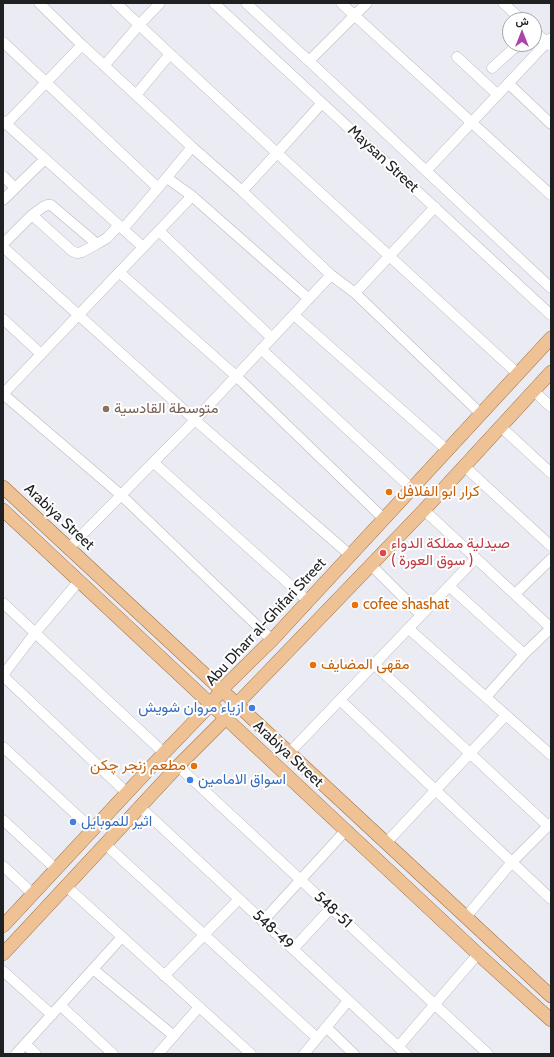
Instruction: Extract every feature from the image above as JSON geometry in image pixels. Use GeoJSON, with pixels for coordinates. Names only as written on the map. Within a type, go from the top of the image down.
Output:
{"type":"FeatureCollection","features":[{"type":"Feature","properties":{"kind":"main road","name":"Abu Dharr al-Ghifari Street"},"geometry":{"type":"LineString","coordinates":[[3,926],[211,704],[221,690],[272,640],[551,338]]}},
{"type":"Feature","properties":{"kind":"main road"},"geometry":{"type":"LineString","coordinates":[[3,954],[178,766],[226,718],[237,704],[290,651],[370,565],[424,510],[551,372]]}},
{"type":"Feature","properties":{"kind":"main road"},"geometry":{"type":"LineString","coordinates":[[424,476],[440,492]]}},
{"type":"Feature","properties":{"kind":"main road","name":"Arabiya Street"},"geometry":{"type":"LineString","coordinates":[[3,487],[551,996]]}},
{"type":"Feature","properties":{"kind":"main road","name":"Arabiya Street"},"geometry":{"type":"LineString","coordinates":[[3,510],[478,954],[551,1020]]}},
{"type":"Feature","properties":{"kind":"main road"},"geometry":{"type":"LineString","coordinates":[[33,894],[47,907]]}},
{"type":"Feature","properties":{"kind":"street"},"geometry":{"type":"LineString","coordinates":[[39,3],[104,66],[242,191],[331,275],[355,293],[481,414]]}},
{"type":"Feature","properties":{"kind":"street"},"geometry":{"type":"LineString","coordinates":[[116,3],[518,374]]}},
{"type":"Feature","properties":{"kind":"street"},"geometry":{"type":"LineString","coordinates":[[104,66],[160,3]]}},
{"type":"Feature","properties":{"kind":"street","name":"Maysan Street"},"geometry":{"type":"LineString","coordinates":[[214,3],[551,315]]}},
{"type":"Feature","properties":{"kind":"street","name":"Maysan Street"},"geometry":{"type":"LineString","coordinates":[[246,3],[551,288]]}},
{"type":"Feature","properties":{"kind":"street"},"geometry":{"type":"LineString","coordinates":[[341,3],[551,195]]}},
{"type":"Feature","properties":{"kind":"street"},"geometry":{"type":"LineString","coordinates":[[309,61],[367,3]]}},
{"type":"Feature","properties":{"kind":"street"},"geometry":{"type":"LineString","coordinates":[[503,3],[513,12]]}},
{"type":"Feature","properties":{"kind":"street"},"geometry":{"type":"LineString","coordinates":[[3,42],[158,188]]}},
{"type":"Feature","properties":{"kind":"street"},"geometry":{"type":"LineString","coordinates":[[426,171],[549,42]]}},
{"type":"Feature","properties":{"kind":"street"},"geometry":{"type":"LineString","coordinates":[[82,45],[4,122],[143,247]]}},
{"type":"Feature","properties":{"kind":"street"},"geometry":{"type":"LineString","coordinates":[[492,68],[511,52]]}},
{"type":"Feature","properties":{"kind":"street"},"geometry":{"type":"LineString","coordinates":[[136,95],[170,54]]}},
{"type":"Feature","properties":{"kind":"street"},"geometry":{"type":"LineString","coordinates":[[457,57],[498,95]]}},
{"type":"Feature","properties":{"kind":"street"},"geometry":{"type":"LineString","coordinates":[[509,84],[551,124]]}},
{"type":"Feature","properties":{"kind":"street"},"geometry":{"type":"LineString","coordinates":[[242,191],[322,103]]}},
{"type":"Feature","properties":{"kind":"street"},"geometry":{"type":"LineString","coordinates":[[32,215],[72,250],[77,253],[82,252],[97,244],[121,227],[167,178],[192,147]]}},
{"type":"Feature","properties":{"kind":"street"},"geometry":{"type":"LineString","coordinates":[[3,200],[45,159]]}},
{"type":"Feature","properties":{"kind":"street"},"geometry":{"type":"LineString","coordinates":[[3,176],[15,188]]}},
{"type":"Feature","properties":{"kind":"street"},"geometry":{"type":"LineString","coordinates":[[167,178],[192,196],[309,299]]}},
{"type":"Feature","properties":{"kind":"street"},"geometry":{"type":"LineString","coordinates":[[192,196],[3,394],[121,495],[272,640]]}},
{"type":"Feature","properties":{"kind":"street"},"geometry":{"type":"LineString","coordinates":[[3,244],[32,215],[42,207],[51,205],[97,244]]}},
{"type":"Feature","properties":{"kind":"street"},"geometry":{"type":"LineString","coordinates":[[355,293],[434,207]]}},
{"type":"Feature","properties":{"kind":"street"},"geometry":{"type":"LineString","coordinates":[[159,231],[272,338]]}},
{"type":"Feature","properties":{"kind":"street"},"geometry":{"type":"LineString","coordinates":[[3,247],[195,420],[350,555]]}},
{"type":"Feature","properties":{"kind":"street"},"geometry":{"type":"LineString","coordinates":[[119,272],[236,376],[384,519]]}},
{"type":"Feature","properties":{"kind":"street"},"geometry":{"type":"LineString","coordinates":[[69,548],[195,420],[331,275]]}},
{"type":"Feature","properties":{"kind":"street"},"geometry":{"type":"LineString","coordinates":[[294,315],[447,450]]}},
{"type":"Feature","properties":{"kind":"street"},"geometry":{"type":"LineString","coordinates":[[3,318],[42,354]]}},
{"type":"Feature","properties":{"kind":"street"},"geometry":{"type":"LineString","coordinates":[[261,349],[412,489]]}},
{"type":"Feature","properties":{"kind":"street"},"geometry":{"type":"LineString","coordinates":[[534,391],[551,407]]}},
{"type":"Feature","properties":{"kind":"street"},"geometry":{"type":"LineString","coordinates":[[500,426],[551,473]]}},
{"type":"Feature","properties":{"kind":"street"},"geometry":{"type":"LineString","coordinates":[[153,462],[308,601]]}},
{"type":"Feature","properties":{"kind":"street"},"geometry":{"type":"LineString","coordinates":[[464,466],[551,546]]}},
{"type":"Feature","properties":{"kind":"street"},"geometry":{"type":"LineString","coordinates":[[424,510],[551,628],[524,654],[486,697]]}},
{"type":"Feature","properties":{"kind":"street"},"geometry":{"type":"LineString","coordinates":[[289,753],[341,701],[476,558]]}},
{"type":"Feature","properties":{"kind":"street"},"geometry":{"type":"LineString","coordinates":[[514,594],[551,559]]}},
{"type":"Feature","properties":{"kind":"street"},"geometry":{"type":"LineString","coordinates":[[370,565],[421,615]]}},
{"type":"Feature","properties":{"kind":"street"},"geometry":{"type":"LineString","coordinates":[[79,581],[35,633],[3,675],[127,793]]}},
{"type":"Feature","properties":{"kind":"street"},"geometry":{"type":"LineString","coordinates":[[449,586],[524,654]]}},
{"type":"Feature","properties":{"kind":"street"},"geometry":{"type":"LineString","coordinates":[[3,603],[164,753]]}},
{"type":"Feature","properties":{"kind":"street"},"geometry":{"type":"LineString","coordinates":[[409,629],[551,755]]}},
{"type":"Feature","properties":{"kind":"street"},"geometry":{"type":"LineString","coordinates":[[375,665],[470,754],[549,824],[512,862],[466,917]]}},
{"type":"Feature","properties":{"kind":"street"},"geometry":{"type":"LineString","coordinates":[[341,701],[551,899]]}},
{"type":"Feature","properties":{"kind":"street"},"geometry":{"type":"LineString","coordinates":[[386,843],[506,715]]}},
{"type":"Feature","properties":{"kind":"street"},"geometry":{"type":"LineString","coordinates":[[3,747],[93,830]]}},
{"type":"Feature","properties":{"kind":"street","name":"548-51"},"geometry":{"type":"LineString","coordinates":[[178,766],[488,1054]]}},
{"type":"Feature","properties":{"kind":"street","name":"548-49"},"geometry":{"type":"LineString","coordinates":[[140,807],[406,1054]]}},
{"type":"Feature","properties":{"kind":"street"},"geometry":{"type":"LineString","coordinates":[[3,820],[56,869]]}},
{"type":"Feature","properties":{"kind":"street"},"geometry":{"type":"LineString","coordinates":[[263,921],[346,830]]}},
{"type":"Feature","properties":{"kind":"street"},"geometry":{"type":"LineString","coordinates":[[105,844],[317,1038]]}},
{"type":"Feature","properties":{"kind":"street"},"geometry":{"type":"LineString","coordinates":[[3,866],[33,894]]}},
{"type":"Feature","properties":{"kind":"street"},"geometry":{"type":"LineString","coordinates":[[66,886],[251,1054]]}},
{"type":"Feature","properties":{"kind":"street"},"geometry":{"type":"LineString","coordinates":[[164,976],[239,898]]}},
{"type":"Feature","properties":{"kind":"street"},"geometry":{"type":"LineString","coordinates":[[293,949],[331,908]]}},
{"type":"Feature","properties":{"kind":"street"},"geometry":{"type":"LineString","coordinates":[[16,1054],[122,937]]}},
{"type":"Feature","properties":{"kind":"street"},"geometry":{"type":"LineString","coordinates":[[398,1046],[478,954]]}},
{"type":"Feature","properties":{"kind":"street"},"geometry":{"type":"LineString","coordinates":[[93,969],[174,1036]]}},
{"type":"Feature","properties":{"kind":"street"},"geometry":{"type":"LineString","coordinates":[[3,971],[52,1015]]}},
{"type":"Feature","properties":{"kind":"street"},"geometry":{"type":"LineString","coordinates":[[304,1054],[348,1001]]}},
{"type":"Feature","properties":{"kind":"street"},"geometry":{"type":"LineString","coordinates":[[61,1006],[113,1054]]}},
{"type":"Feature","properties":{"kind":"street"},"geometry":{"type":"LineString","coordinates":[[158,1054],[199,1008]]}},
{"type":"Feature","properties":{"kind":"street"},"geometry":{"type":"LineString","coordinates":[[326,1027],[352,1053]]}},
{"type":"Feature","properties":{"kind":"street"},"geometry":{"type":"LineString","coordinates":[[25,1044],[36,1054]]}},
{"type":"Feature","properties":{"kind":"place","name":"متوسطة القادسية"},"geometry":{"type":"Point","coordinates":[106,409]}},
{"type":"Feature","properties":{"kind":"place","name":"كرار ابو الفلافل"},"geometry":{"type":"Point","coordinates":[389,492]}},
{"type":"Feature","properties":{"kind":"place","name":"صيدلية مملكة الدواء ( سوق العورة )"},"geometry":{"type":"Point","coordinates":[383,553]}},
{"type":"Feature","properties":{"kind":"place","name":"cofee shashat"},"geometry":{"type":"Point","coordinates":[355,605]}},
{"type":"Feature","properties":{"kind":"place","name":"مقهى المضايف"},"geometry":{"type":"Point","coordinates":[313,665]}},
{"type":"Feature","properties":{"kind":"place","name":"ازياء مروان شويش"},"geometry":{"type":"Point","coordinates":[252,708]}},
{"type":"Feature","properties":{"kind":"place","name":"مطعم زنجر چكن"},"geometry":{"type":"Point","coordinates":[194,766]}},
{"type":"Feature","properties":{"kind":"place","name":"اسواق الامامين"},"geometry":{"type":"Point","coordinates":[190,780]}},
{"type":"Feature","properties":{"kind":"place","name":"اثير للموبايل"},"geometry":{"type":"Point","coordinates":[73,822]}}]}
